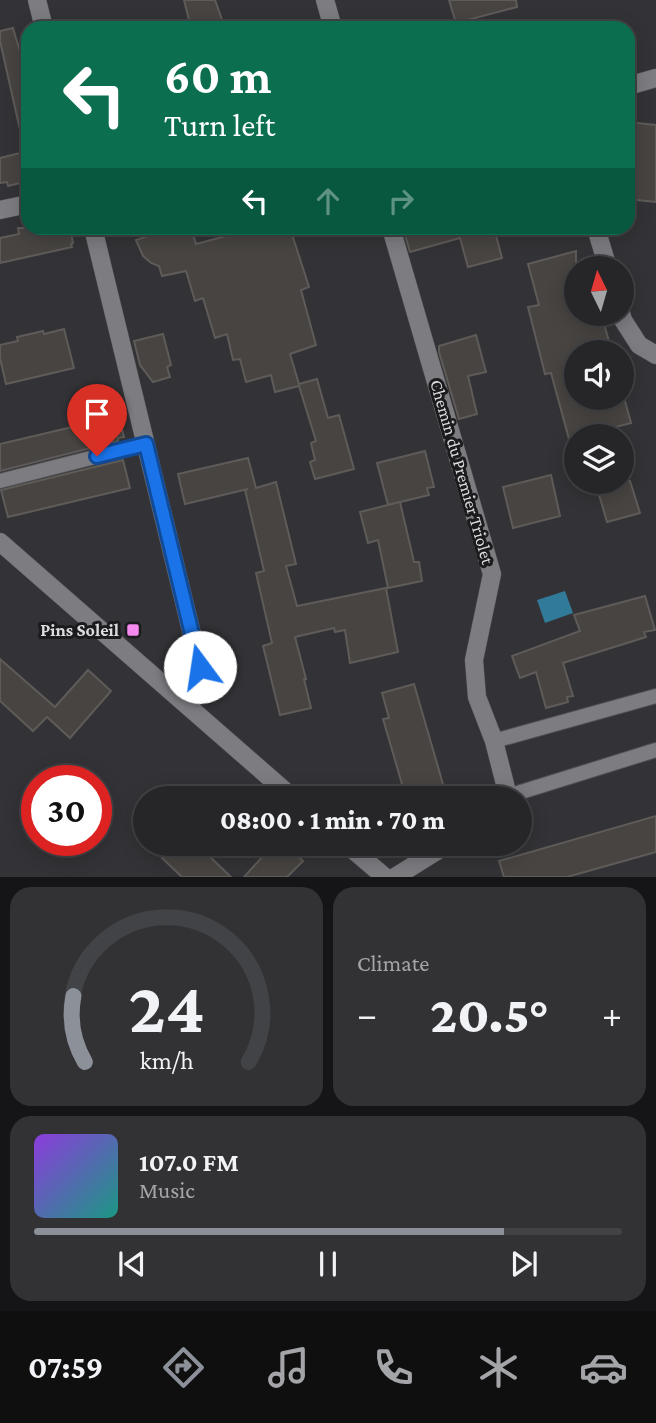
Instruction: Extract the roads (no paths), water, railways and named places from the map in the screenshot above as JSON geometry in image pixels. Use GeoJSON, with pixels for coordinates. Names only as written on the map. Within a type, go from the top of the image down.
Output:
{"type":"FeatureCollection","features":[{"type":"Feature","properties":{"kind":"street"},"geometry":{"type":"LineString","coordinates":[[37,0],[42,21]]}},
{"type":"Feature","properties":{"kind":"street"},"geometry":{"type":"LineString","coordinates":[[325,0],[331,21]]}},
{"type":"Feature","properties":{"kind":"street"},"geometry":{"type":"LineString","coordinates":[[635,84],[656,78]]}},
{"type":"Feature","properties":{"kind":"street"},"geometry":{"type":"LineString","coordinates":[[0,210],[21,206]]}},
{"type":"Feature","properties":{"kind":"street"},"geometry":{"type":"LineString","coordinates":[[95,235],[200,667],[198,684],[190,707]]}},
{"type":"Feature","properties":{"kind":"street","name":"Chemin du Premier Triolet"},"geometry":{"type":"LineString","coordinates":[[393,235],[492,574],[474,660],[477,697],[494,741],[504,786]]}},
{"type":"Feature","properties":{"kind":"street"},"geometry":{"type":"LineString","coordinates":[[598,235],[604,256]]}},
{"type":"Feature","properties":{"kind":"street"},"geometry":{"type":"LineString","coordinates":[[627,326],[639,345],[656,355]]}},
{"type":"Feature","properties":{"kind":"street"},"geometry":{"type":"LineString","coordinates":[[0,542],[279,786]]}},
{"type":"Feature","properties":{"kind":"street"},"geometry":{"type":"LineString","coordinates":[[360,856],[385,877]]}},
{"type":"Feature","properties":{"kind":"street"},"geometry":{"type":"LineString","coordinates":[[395,877],[429,856]]}},
{"type":"Feature","properties":{"kind":"lane"},"geometry":{"type":"LineString","coordinates":[[0,481],[146,444]]}},
{"type":"Feature","properties":{"kind":"lane"},"geometry":{"type":"LineString","coordinates":[[494,741],[656,696]]}},
{"type":"Feature","properties":{"kind":"lane"},"geometry":{"type":"LineString","coordinates":[[532,789],[656,750]]}},
{"type":"Feature","properties":{"kind":"water"},"geometry":{"type":"Polygon","coordinates":[[[565,591],[573,613],[545,623],[537,600],[565,591]]]}},
{"type":"Feature","properties":{"kind":"place","name":"Pins Soleil"},"geometry":{"type":"Point","coordinates":[133,630]}}]}
